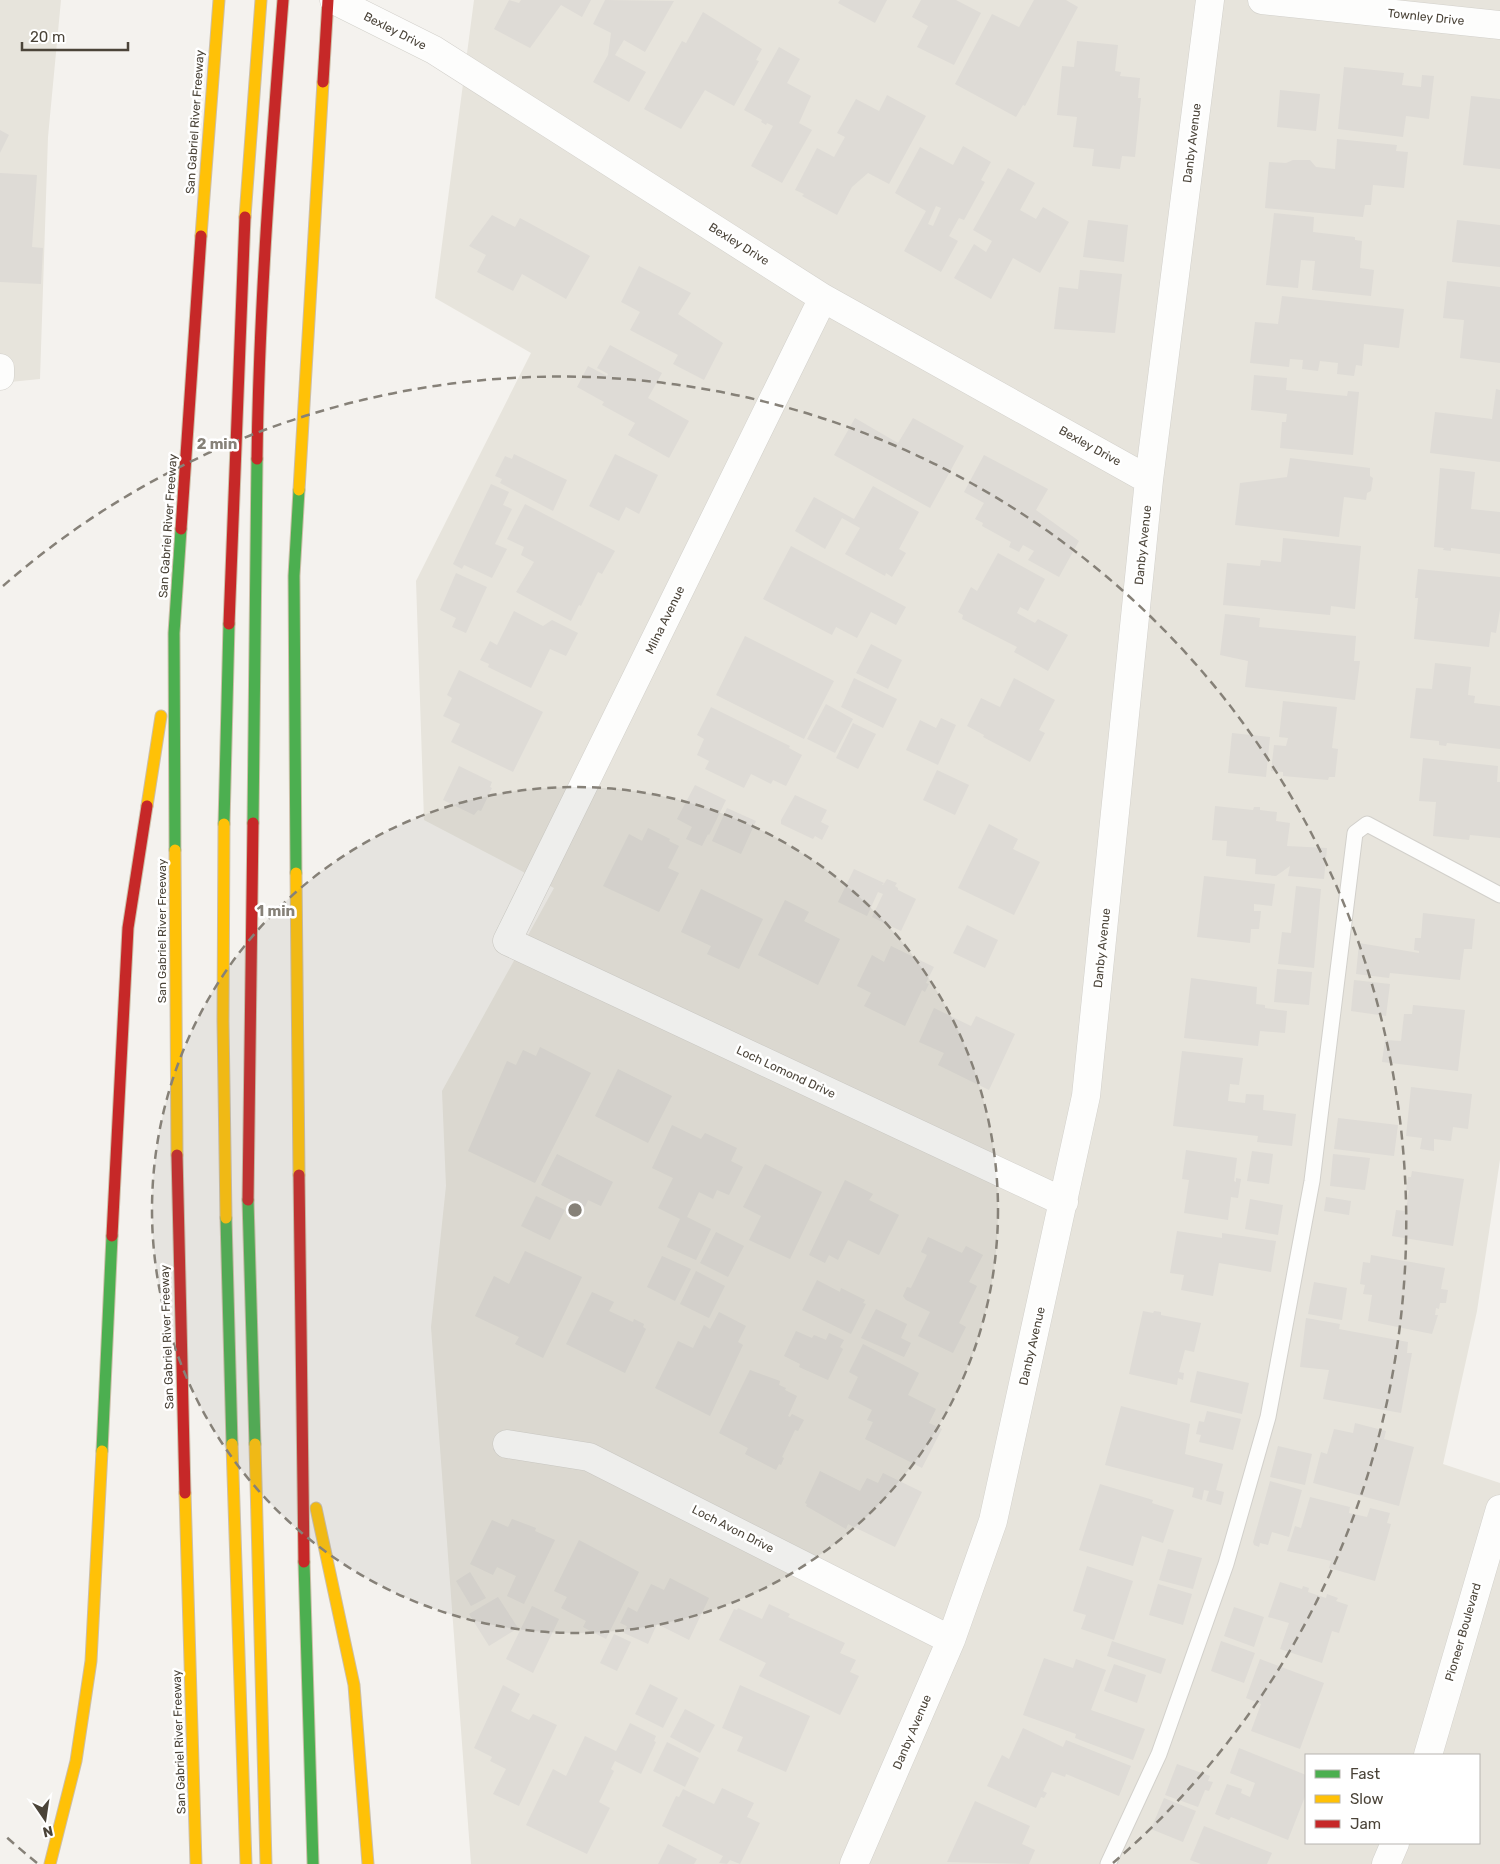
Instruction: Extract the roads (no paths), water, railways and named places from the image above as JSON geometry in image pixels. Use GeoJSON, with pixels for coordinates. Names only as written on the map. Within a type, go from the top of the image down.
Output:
{"type":"FeatureCollection","features":[{"type":"Feature","properties":{"kind":"highway","name":"San Gabriel River Freeway"},"geometry":{"type":"LineString","coordinates":[[196,1864],[177,1201],[174,633],[212,75],[219,0]]}},
{"type":"Feature","properties":{"kind":"highway"},"geometry":{"type":"LineString","coordinates":[[246,1864],[230,1365],[223,1019],[227,685],[237,346],[252,95],[261,0]]}},
{"type":"Feature","properties":{"kind":"highway"},"geometry":{"type":"LineString","coordinates":[[266,1864],[248,1181],[258,393],[274,111],[283,0]]}},
{"type":"Feature","properties":{"kind":"highway"},"geometry":{"type":"LineString","coordinates":[[313,1864],[301,1439],[294,576],[328,0]]}},
{"type":"Feature","properties":{"kind":"highway"},"geometry":{"type":"LineString","coordinates":[[50,1864],[76,1761],[91,1661],[128,928],[174,633]]}},
{"type":"Feature","properties":{"kind":"highway"},"geometry":{"type":"LineString","coordinates":[[301,1439],[354,1685],[368,1864]]}},
{"type":"Feature","properties":{"kind":"street","name":"Bexley Drive"},"geometry":{"type":"LineString","coordinates":[[334,0],[434,50],[824,298],[1149,480]]}},
{"type":"Feature","properties":{"kind":"street","name":"Danby Avenue"},"geometry":{"type":"LineString","coordinates":[[854,1864],[951,1640],[993,1521],[1086,1096],[1149,480],[1210,0]]}},
{"type":"Feature","properties":{"kind":"street","name":"Townley Drive"},"geometry":{"type":"LineString","coordinates":[[1262,0],[1500,25]]}},
{"type":"Feature","properties":{"kind":"street","name":"Milna Avenue"},"geometry":{"type":"LineString","coordinates":[[507,941],[824,298]]}},
{"type":"Feature","properties":{"kind":"street"},"geometry":{"type":"LineString","coordinates":[[0,368],[0,376]]}},
{"type":"Feature","properties":{"kind":"street","name":"Loch Lomond Drive"},"geometry":{"type":"LineString","coordinates":[[507,941],[1064,1202]]}},
{"type":"Feature","properties":{"kind":"street","name":"Loch Avon Drive"},"geometry":{"type":"LineString","coordinates":[[507,1444],[589,1457],[951,1640]]}},
{"type":"Feature","properties":{"kind":"street","name":"Pioneer Boulevard"},"geometry":{"type":"LineString","coordinates":[[1428,1754],[1500,1509]]}},
{"type":"Feature","properties":{"kind":"street"},"geometry":{"type":"LineString","coordinates":[[1386,1864],[1395,1844]]}},
{"type":"Feature","properties":{"kind":"lane"},"geometry":{"type":"LineString","coordinates":[[1108,1864],[1159,1754],[1226,1564],[1268,1417],[1312,1181],[1355,832],[1367,824],[1500,895]]}}]}
